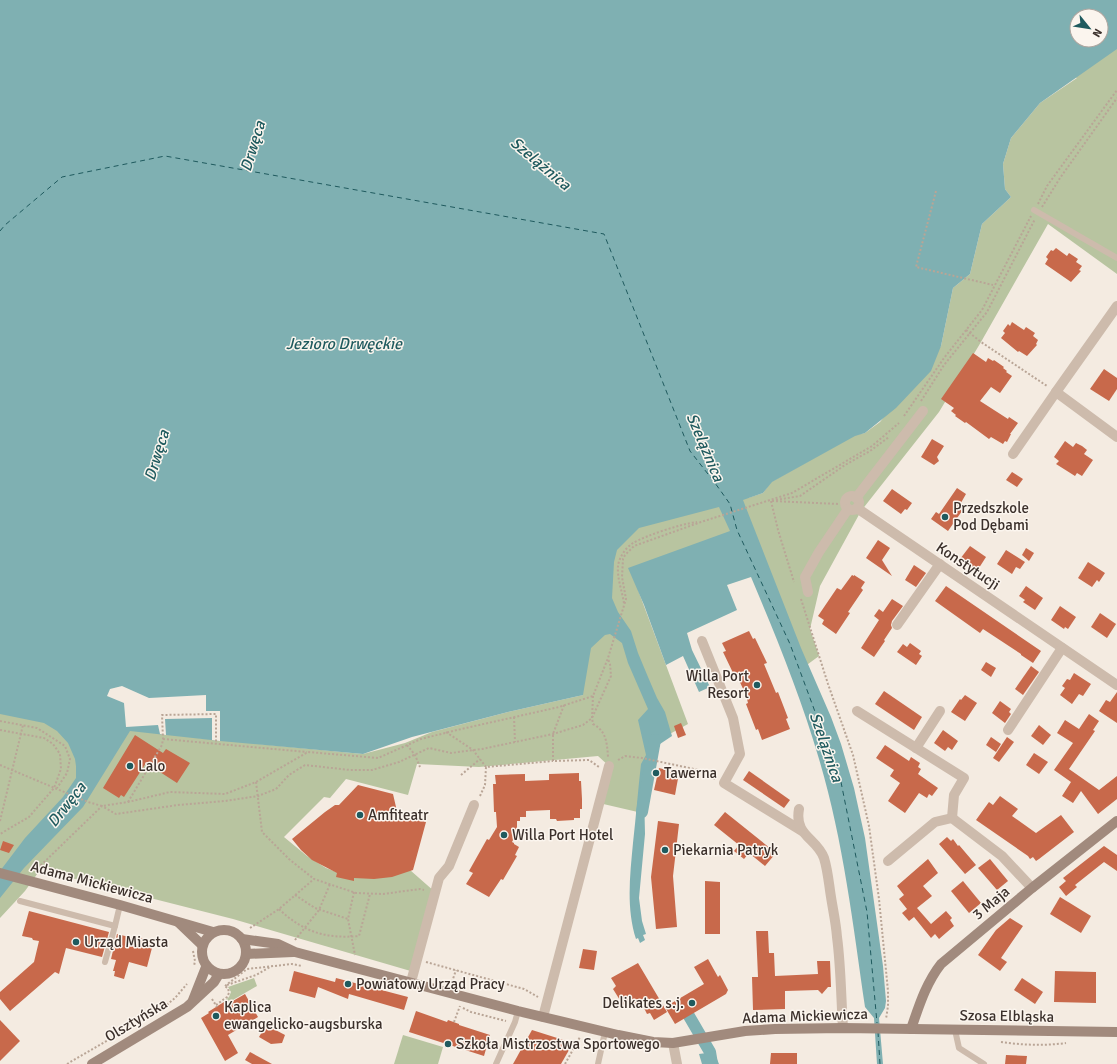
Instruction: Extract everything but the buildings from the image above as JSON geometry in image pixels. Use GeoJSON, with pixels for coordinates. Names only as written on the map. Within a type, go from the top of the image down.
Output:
{"type":"FeatureCollection","features":[{"type":"Feature","properties":{"kind":"main road","name":"3 Maja"},"geometry":{"type":"LineString","coordinates":[[911,1029],[924,992],[941,964],[1032,888],[1117,821]]}},
{"type":"Feature","properties":{"kind":"main road","name":"Adama Mickiewicza"},"geometry":{"type":"LineString","coordinates":[[0,873],[31,876],[213,932]]}},
{"type":"Feature","properties":{"kind":"main road","name":"Adama Mickiewicza"},"geometry":{"type":"LineString","coordinates":[[176,920],[202,945]]}},
{"type":"Feature","properties":{"kind":"main road"},"geometry":{"type":"LineString","coordinates":[[226,930],[232,931],[242,939],[246,954],[243,963],[237,970],[229,974],[219,974],[214,973],[206,967],[201,956],[202,945],[206,937],[213,932],[226,930]]}},
{"type":"Feature","properties":{"kind":"main road","name":"Adama Mickiewicza"},"geometry":{"type":"LineString","coordinates":[[242,939],[278,944],[295,952],[518,1011],[641,1040],[673,1043],[745,1031],[847,1028],[897,1029]]}},
{"type":"Feature","properties":{"kind":"main road","name":"Adama Mickiewicza"},"geometry":{"type":"LineString","coordinates":[[246,954],[295,952]]}},
{"type":"Feature","properties":{"kind":"main road","name":"Olsztyńska"},"geometry":{"type":"LineString","coordinates":[[193,1000],[206,967]]}},
{"type":"Feature","properties":{"kind":"main road","name":"Olsztyńska"},"geometry":{"type":"LineString","coordinates":[[92,1064],[187,1007],[214,982],[219,974]]}},
{"type":"Feature","properties":{"kind":"main road","name":"Szosa Elbląska"},"geometry":{"type":"LineString","coordinates":[[897,1029],[1117,1032]]}},
{"type":"Feature","properties":{"kind":"street"},"geometry":{"type":"LineString","coordinates":[[1013,454],[1117,306]]}},
{"type":"Feature","properties":{"kind":"street"},"geometry":{"type":"LineString","coordinates":[[1056,392],[1117,437]]}},
{"type":"Feature","properties":{"kind":"street"},"geometry":{"type":"LineString","coordinates":[[804,595],[805,577],[819,552],[921,407]]}},
{"type":"Feature","properties":{"kind":"street","name":"Konstytucji"},"geometry":{"type":"LineString","coordinates":[[852,505],[1117,685]]}},
{"type":"Feature","properties":{"kind":"street"},"geometry":{"type":"LineString","coordinates":[[897,625],[940,564]]}},
{"type":"Feature","properties":{"kind":"street"},"geometry":{"type":"LineString","coordinates":[[702,642],[733,718],[740,754],[724,783],[802,831]]}},
{"type":"Feature","properties":{"kind":"street"},"geometry":{"type":"LineString","coordinates":[[1008,730],[1062,648]]}},
{"type":"Feature","properties":{"kind":"street"},"geometry":{"type":"LineString","coordinates":[[857,711],[964,778],[954,795],[952,818]]}},
{"type":"Feature","properties":{"kind":"street"},"geometry":{"type":"LineString","coordinates":[[916,748],[940,711]]}},
{"type":"Feature","properties":{"kind":"street"},"geometry":{"type":"LineString","coordinates":[[543,1017],[605,767]]}},
{"type":"Feature","properties":{"kind":"street"},"geometry":{"type":"LineString","coordinates":[[411,982],[439,878],[449,866],[474,805]]}},
{"type":"Feature","properties":{"kind":"street"},"geometry":{"type":"LineString","coordinates":[[799,809],[797,817],[798,824],[802,831],[819,850],[825,865],[838,937],[847,1028]]}},
{"type":"Feature","properties":{"kind":"street"},"geometry":{"type":"LineString","coordinates":[[888,861],[935,822],[952,818]]}},
{"type":"Feature","properties":{"kind":"street"},"geometry":{"type":"LineString","coordinates":[[952,818],[1002,856],[1032,888]]}},
{"type":"Feature","properties":{"kind":"street"},"geometry":{"type":"LineString","coordinates":[[673,1043],[677,1064]]}},
{"type":"Feature","properties":{"kind":"lane"},"geometry":{"type":"LineString","coordinates":[[1037,211],[1117,258]]}},
{"type":"Feature","properties":{"kind":"lane"},"geometry":{"type":"LineString","coordinates":[[20,901],[115,926]]}},
{"type":"Feature","properties":{"kind":"lane"},"geometry":{"type":"LineString","coordinates":[[105,962],[120,904]]}},
{"type":"Feature","properties":{"kind":"lane"},"geometry":{"type":"LineString","coordinates":[[496,1064],[515,1022],[518,1011]]}},
{"type":"Feature","properties":{"kind":"lane"},"geometry":{"type":"LineString","coordinates":[[955,1030],[959,1048],[984,1064]]}},
{"type":"Feature","properties":{"kind":"lane"},"geometry":{"type":"LineString","coordinates":[[598,1064],[605,1032]]}},
{"type":"Feature","properties":{"kind":"path"},"geometry":{"type":"LineString","coordinates":[[921,407],[944,365],[982,319],[989,308],[1037,211],[1047,186],[1117,90]]}},
{"type":"Feature","properties":{"kind":"path"},"geometry":{"type":"LineString","coordinates":[[605,767],[608,744],[605,735],[593,724],[593,696],[608,658],[625,604],[618,577],[618,565],[622,554],[632,544],[649,536],[688,523],[701,522],[771,501],[792,493],[872,446],[900,423],[944,358],[982,310],[994,285],[1037,211],[1117,98]]}},
{"type":"Feature","properties":{"kind":"path"},"geometry":{"type":"LineString","coordinates":[[936,191],[916,267],[994,285]]}},
{"type":"Feature","properties":{"kind":"path"},"geometry":{"type":"LineString","coordinates":[[966,330],[981,342],[1056,392]]}},
{"type":"Feature","properties":{"kind":"path"},"geometry":{"type":"LineString","coordinates":[[771,501],[800,496],[845,465],[870,451],[893,434]]}},
{"type":"Feature","properties":{"kind":"path"},"geometry":{"type":"LineString","coordinates":[[771,501],[852,505]]}},
{"type":"Feature","properties":{"kind":"path"},"geometry":{"type":"LineString","coordinates":[[771,501],[778,530],[796,587]]}},
{"type":"Feature","properties":{"kind":"path"},"geometry":{"type":"LineString","coordinates":[[804,595],[828,684],[853,755],[869,826],[879,899],[888,991],[886,1021]]}},
{"type":"Feature","properties":{"kind":"path"},"geometry":{"type":"LineString","coordinates":[[0,765],[88,802],[102,806],[116,814],[258,796],[276,789],[289,775],[305,765],[350,770],[372,770],[399,762],[429,748],[451,753],[473,750],[553,734],[583,725],[592,718],[610,676],[610,664],[608,658]]}},
{"type":"Feature","properties":{"kind":"path"},"geometry":{"type":"LineString","coordinates":[[163,739],[378,758],[421,739],[564,705],[593,696]]}},
{"type":"Feature","properties":{"kind":"path"},"geometry":{"type":"LineString","coordinates":[[552,761],[553,734],[564,705]]}},
{"type":"Feature","properties":{"kind":"path"},"geometry":{"type":"LineString","coordinates":[[128,802],[162,745],[162,715],[216,714],[216,744]]}},
{"type":"Feature","properties":{"kind":"path"},"geometry":{"type":"LineString","coordinates":[[514,717],[515,742]]}},
{"type":"Feature","properties":{"kind":"path"},"geometry":{"type":"LineString","coordinates":[[0,721],[37,728],[65,746],[70,759],[67,773],[56,788],[29,817],[0,834]]}},
{"type":"Feature","properties":{"kind":"path"},"geometry":{"type":"LineString","coordinates":[[0,821],[23,725]]}},
{"type":"Feature","properties":{"kind":"path"},"geometry":{"type":"LineString","coordinates":[[0,730],[44,738],[53,744],[60,754],[61,769],[56,788]]}},
{"type":"Feature","properties":{"kind":"path"},"geometry":{"type":"LineString","coordinates":[[446,732],[473,750],[486,767],[485,785],[479,799],[474,805]]}},
{"type":"Feature","properties":{"kind":"path"},"geometry":{"type":"LineString","coordinates":[[407,745],[415,755],[420,767]]}},
{"type":"Feature","properties":{"kind":"path"},"geometry":{"type":"LineString","coordinates":[[31,876],[102,806],[128,802],[170,792],[225,794],[256,782],[308,752]]}},
{"type":"Feature","properties":{"kind":"path"},"geometry":{"type":"LineString","coordinates":[[605,767],[625,756],[642,758],[698,770],[724,783]]}},
{"type":"Feature","properties":{"kind":"path"},"geometry":{"type":"LineString","coordinates":[[461,775],[480,759]]}},
{"type":"Feature","properties":{"kind":"path"},"geometry":{"type":"LineString","coordinates":[[486,767],[552,761],[589,760],[605,767]]}},
{"type":"Feature","properties":{"kind":"path"},"geometry":{"type":"LineString","coordinates":[[256,782],[262,832],[289,859],[314,879],[354,892],[370,894],[383,894],[420,889],[436,892]]}},
{"type":"Feature","properties":{"kind":"path"},"geometry":{"type":"LineString","coordinates":[[0,806],[4,807]]}},
{"type":"Feature","properties":{"kind":"path"},"geometry":{"type":"LineString","coordinates":[[250,928],[279,909],[314,879]]}},
{"type":"Feature","properties":{"kind":"path"},"geometry":{"type":"LineString","coordinates":[[294,940],[319,910],[330,884]]}},
{"type":"Feature","properties":{"kind":"path"},"geometry":{"type":"LineString","coordinates":[[354,892],[348,919],[355,955]]}},
{"type":"Feature","properties":{"kind":"path"},"geometry":{"type":"LineString","coordinates":[[279,909],[296,923],[315,933],[351,937],[359,936],[370,894]]}},
{"type":"Feature","properties":{"kind":"path"},"geometry":{"type":"LineString","coordinates":[[295,895],[319,910],[348,919]]}},
{"type":"Feature","properties":{"kind":"path"},"geometry":{"type":"LineString","coordinates":[[191,948],[195,961],[193,972]]}},
{"type":"Feature","properties":{"kind":"path"},"geometry":{"type":"LineString","coordinates":[[417,959],[524,989],[540,998]]}},
{"type":"Feature","properties":{"kind":"path"},"geometry":{"type":"LineString","coordinates":[[224,986],[247,969],[292,964],[305,966]]}},
{"type":"Feature","properties":{"kind":"path"},"geometry":{"type":"LineString","coordinates":[[224,986],[256,975],[271,966]]}},
{"type":"Feature","properties":{"kind":"path"},"geometry":{"type":"LineString","coordinates":[[452,982],[456,970]]}},
{"type":"Feature","properties":{"kind":"path"},"geometry":{"type":"LineString","coordinates":[[67,1064],[166,1005],[175,998],[189,981]]}},
{"type":"Feature","properties":{"kind":"path"},"geometry":{"type":"LineString","coordinates":[[212,999],[216,1006],[228,995],[229,990],[224,986]]}},
{"type":"Feature","properties":{"kind":"path"},"geometry":{"type":"LineString","coordinates":[[208,1002],[216,996]]}},
{"type":"Feature","properties":{"kind":"path"},"geometry":{"type":"LineString","coordinates":[[456,1005],[470,1012],[515,1022]]}},
{"type":"Feature","properties":{"kind":"path"},"geometry":{"type":"LineString","coordinates":[[454,1022],[460,1006]]}},
{"type":"Feature","properties":{"kind":"path"},"geometry":{"type":"LineString","coordinates":[[576,1035],[586,1037]]}},
{"type":"Feature","properties":{"kind":"path"},"geometry":{"type":"LineString","coordinates":[[565,1064],[581,1036]]}},
{"type":"Feature","properties":{"kind":"green space","name":"Jezioro Drwęckie"},"geometry":{"type":"Polygon","coordinates":[[[1117,0],[1117,274],[1048,224],[981,342],[939,412],[861,511],[820,586],[810,629],[819,656],[800,670],[737,530],[638,590],[688,724],[655,742],[642,813],[599,803],[609,766],[598,756],[479,767],[417,764],[408,795],[346,779],[330,798],[324,797],[284,837],[307,856],[326,868],[347,876],[410,870],[435,892],[414,972],[233,919],[40,870],[25,891],[0,918],[0,101],[1117,0]],[[1057,70],[748,498],[763,493],[771,482],[855,435],[865,433],[880,422],[941,346],[953,288],[970,274],[982,224],[1011,197],[1005,189],[1003,164],[1011,138],[1040,103],[1077,78],[1057,70]],[[583,695],[198,738],[363,754],[405,743],[432,732],[508,712],[583,695]]]}},
{"type":"Feature","properties":{"kind":"green space"},"geometry":{"type":"Polygon","coordinates":[[[254,978],[257,986],[226,1004],[224,1001],[229,997],[231,992],[228,987],[254,978]]]}},
{"type":"Feature","properties":{"kind":"green space"},"geometry":{"type":"Polygon","coordinates":[[[403,1035],[443,1047],[438,1064],[394,1064],[403,1035]]]}},
{"type":"Feature","properties":{"kind":"water","name":"Jezioro Drwęckie"},"geometry":{"type":"Polygon","coordinates":[[[0,0],[1117,0],[1117,49],[1040,103],[1011,138],[1003,164],[1005,189],[1011,197],[982,224],[970,274],[953,288],[941,346],[931,371],[896,408],[865,433],[855,436],[772,482],[763,493],[743,500],[801,648],[831,717],[854,788],[865,838],[883,966],[886,1001],[885,1008],[879,1018],[883,1064],[877,1064],[874,1018],[865,1007],[852,913],[841,851],[835,820],[819,759],[779,644],[751,577],[727,585],[737,610],[687,633],[692,650],[710,687],[699,692],[683,656],[666,665],[644,605],[628,568],[730,531],[719,507],[639,528],[617,550],[614,562],[612,598],[618,612],[631,631],[648,677],[665,712],[672,736],[660,744],[656,756],[650,755],[644,791],[645,834],[639,898],[642,921],[646,934],[643,935],[645,940],[640,943],[638,938],[636,939],[631,915],[630,879],[641,764],[646,755],[638,720],[648,709],[628,663],[622,643],[610,634],[605,635],[591,648],[583,695],[508,712],[412,737],[363,754],[130,731],[83,807],[24,868],[0,898],[0,871],[25,838],[63,797],[76,778],[75,759],[68,743],[57,731],[44,723],[0,714],[0,0]]]}},
{"type":"Feature","properties":{"kind":"water"},"geometry":{"type":"Polygon","coordinates":[[[714,1052],[719,1064],[702,1064],[699,1054],[714,1052]]]}},
{"type":"Feature","properties":{"kind":"pier"},"geometry":{"type":"Polygon","coordinates":[[[122,686],[149,698],[206,695],[206,711],[220,711],[220,741],[212,740],[212,718],[165,719],[166,735],[160,734],[158,725],[126,727],[124,703],[107,696],[110,689],[122,686]]]}},
{"type":"Feature","properties":{"kind":"waterway"},"geometry":{"type":"LineString","coordinates":[[642,812],[655,740]]}},
{"type":"Feature","properties":{"kind":"waterway"},"geometry":{"type":"LineString","coordinates":[[689,1016],[710,1052],[712,1064]]}},
{"type":"Feature","properties":{"kind":"ferry route"},"geometry":{"type":"LineString","coordinates":[[0,231],[5,225],[62,177],[165,156],[604,234],[690,451],[730,504],[737,530],[790,644],[841,782],[867,912],[877,1023]]}},
{"type":"Feature","properties":{"kind":"ferry route"},"geometry":{"type":"LineString","coordinates":[[878,1032],[880,1064]]}},
{"type":"Feature","properties":{"kind":"place","name":"Przedszkole Pod Dębami"},"geometry":{"type":"Point","coordinates":[945,517]}},
{"type":"Feature","properties":{"kind":"place","name":"Willa Port Resort"},"geometry":{"type":"Point","coordinates":[757,685]}},
{"type":"Feature","properties":{"kind":"place","name":"Lalo"},"geometry":{"type":"Point","coordinates":[130,766]}},
{"type":"Feature","properties":{"kind":"place","name":"Tawerna"},"geometry":{"type":"Point","coordinates":[656,773]}},
{"type":"Feature","properties":{"kind":"place","name":"Amfiteatr"},"geometry":{"type":"Point","coordinates":[360,815]}},
{"type":"Feature","properties":{"kind":"place","name":"Willa Port Hotel"},"geometry":{"type":"Point","coordinates":[504,835]}},
{"type":"Feature","properties":{"kind":"place","name":"Piekarnia Patryk"},"geometry":{"type":"Point","coordinates":[665,850]}},
{"type":"Feature","properties":{"kind":"place","name":"Urząd Miasta"},"geometry":{"type":"Point","coordinates":[76,942]}},
{"type":"Feature","properties":{"kind":"place","name":"Powiatowy Urząd Pracy"},"geometry":{"type":"Point","coordinates":[348,984]}},
{"type":"Feature","properties":{"kind":"place","name":"Delikates s.j."},"geometry":{"type":"Point","coordinates":[692,1003]}},
{"type":"Feature","properties":{"kind":"place","name":"Kaplica ewangelicko-augsburska"},"geometry":{"type":"Point","coordinates":[216,1016]}},
{"type":"Feature","properties":{"kind":"place","name":"Szkoła Mistrzostwa Sportowego"},"geometry":{"type":"Point","coordinates":[448,1044]}},
{"type":"Feature","properties":{"kind":"water label","name":"Drwęca"},"geometry":{"type":"Point","coordinates":[252,146]}},
{"type":"Feature","properties":{"kind":"water label","name":"Szelążnica"},"geometry":{"type":"Point","coordinates":[541,163]}},
{"type":"Feature","properties":{"kind":"water label","name":"Szelążnica"},"geometry":{"type":"Point","coordinates":[706,447]}},
{"type":"Feature","properties":{"kind":"water label","name":"Drwęca"},"geometry":{"type":"Point","coordinates":[156,455]}},
{"type":"Feature","properties":{"kind":"water label","name":"Szelążnica"},"geometry":{"type":"Point","coordinates":[827,747]}},
{"type":"Feature","properties":{"kind":"water label","name":"Drwęca"},"geometry":{"type":"Point","coordinates":[66,804]}}]}
